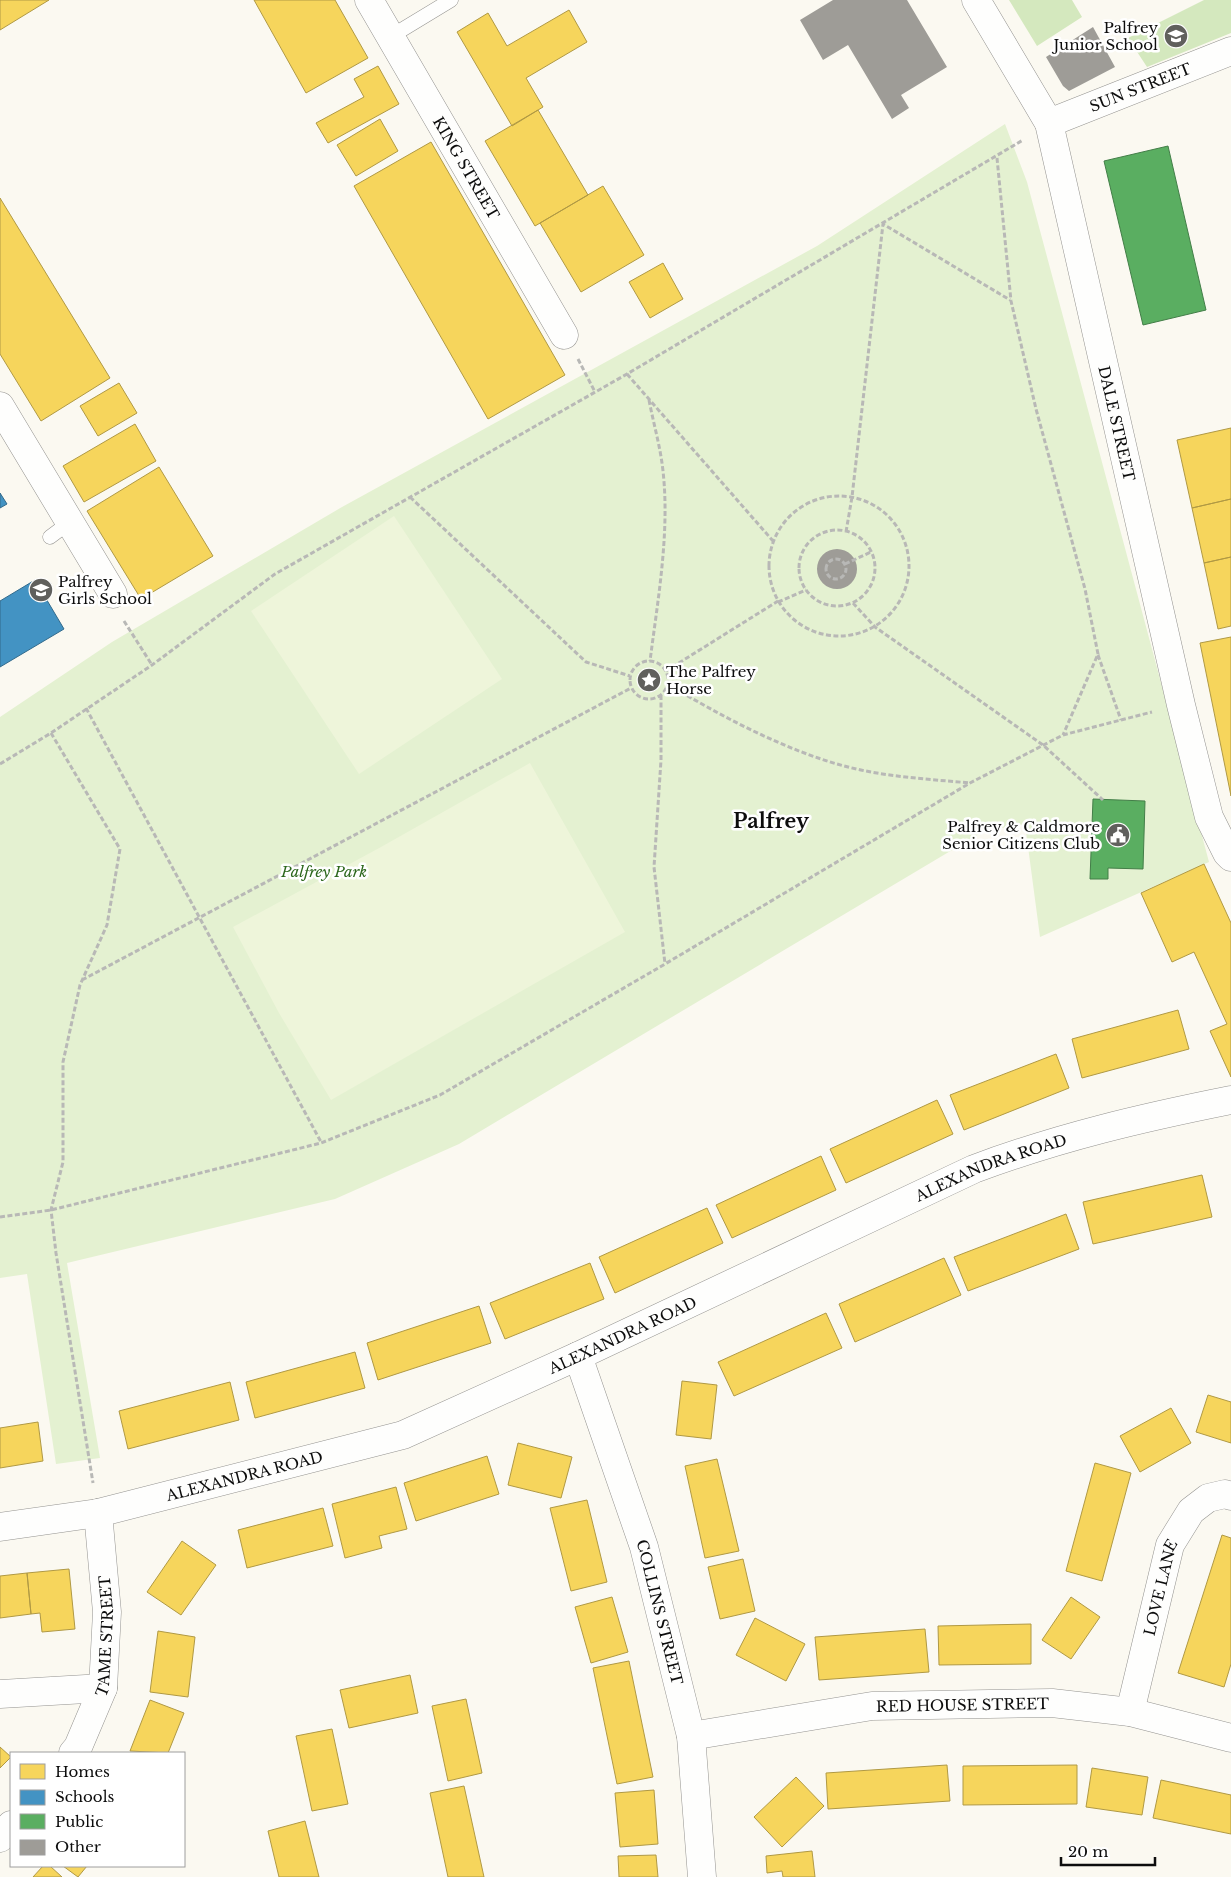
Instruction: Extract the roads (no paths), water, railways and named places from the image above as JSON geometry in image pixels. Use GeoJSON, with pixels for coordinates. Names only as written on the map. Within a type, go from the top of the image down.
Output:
{"type":"FeatureCollection","features":[{"type":"Feature","properties":{"kind":"street","name":"KING STREET"},"geometry":{"type":"LineString","coordinates":[[369,0],[564,335]]}},
{"type":"Feature","properties":{"kind":"street","name":"DALE STREET"},"geometry":{"type":"LineString","coordinates":[[976,0],[1049,123],[1180,705],[1210,817],[1227,853],[1231,857]]}},
{"type":"Feature","properties":{"kind":"street","name":"SUN STREET"},"geometry":{"type":"LineString","coordinates":[[1049,123],[1231,51]]}},
{"type":"Feature","properties":{"kind":"street"},"geometry":{"type":"LineString","coordinates":[[0,406],[60,530],[113,594]]}},
{"type":"Feature","properties":{"kind":"street","name":"ALEXANDRA ROAD"},"geometry":{"type":"LineString","coordinates":[[0,1527],[98,1512],[403,1435],[578,1356],[974,1169],[1036,1146],[1123,1122],[1231,1100]]}},
{"type":"Feature","properties":{"kind":"street","name":"COLLINS STREET"},"geometry":{"type":"LineString","coordinates":[[578,1356],[644,1547],[691,1736],[702,1877]]}},
{"type":"Feature","properties":{"kind":"street","name":"LOVE LANE"},"geometry":{"type":"LineString","coordinates":[[1130,1712],[1170,1545],[1191,1511],[1208,1498],[1226,1494],[1231,1496]]}},
{"type":"Feature","properties":{"kind":"street","name":"TAME STREET"},"geometry":{"type":"LineString","coordinates":[[74,1752],[78,1747],[103,1688],[107,1612],[98,1512]]}},
{"type":"Feature","properties":{"kind":"street"},"geometry":{"type":"LineString","coordinates":[[0,1694],[103,1688]]}},
{"type":"Feature","properties":{"kind":"street","name":"RED HOUSE STREET"},"geometry":{"type":"LineString","coordinates":[[691,1736],[872,1706],[1052,1703],[1130,1712],[1231,1738]]}},
{"type":"Feature","properties":{"kind":"street"},"geometry":{"type":"LineString","coordinates":[[0,1838],[10,1826]]}},
{"type":"Feature","properties":{"kind":"lane"},"geometry":{"type":"LineString","coordinates":[[390,37],[450,0]]}},
{"type":"Feature","properties":{"kind":"place","name":"Palfrey Junior School"},"geometry":{"type":"Point","coordinates":[1176,36]}},
{"type":"Feature","properties":{"kind":"place","name":"Palfrey Girls School"},"geometry":{"type":"Point","coordinates":[41,590]}},
{"type":"Feature","properties":{"kind":"place","name":"The Palfrey Horse"},"geometry":{"type":"Point","coordinates":[649,680]}},
{"type":"Feature","properties":{"kind":"place","name":"Palfrey & Caldmore Senior Citizens Club"},"geometry":{"type":"Point","coordinates":[1118,835]}},
{"type":"Feature","properties":{"kind":"district","name":"Palfrey"},"geometry":{"type":"Point","coordinates":[771,821]}},
{"type":"Feature","properties":{"kind":"park label","name":"Palfrey Park"},"geometry":{"type":"Point","coordinates":[324,871]}}]}
